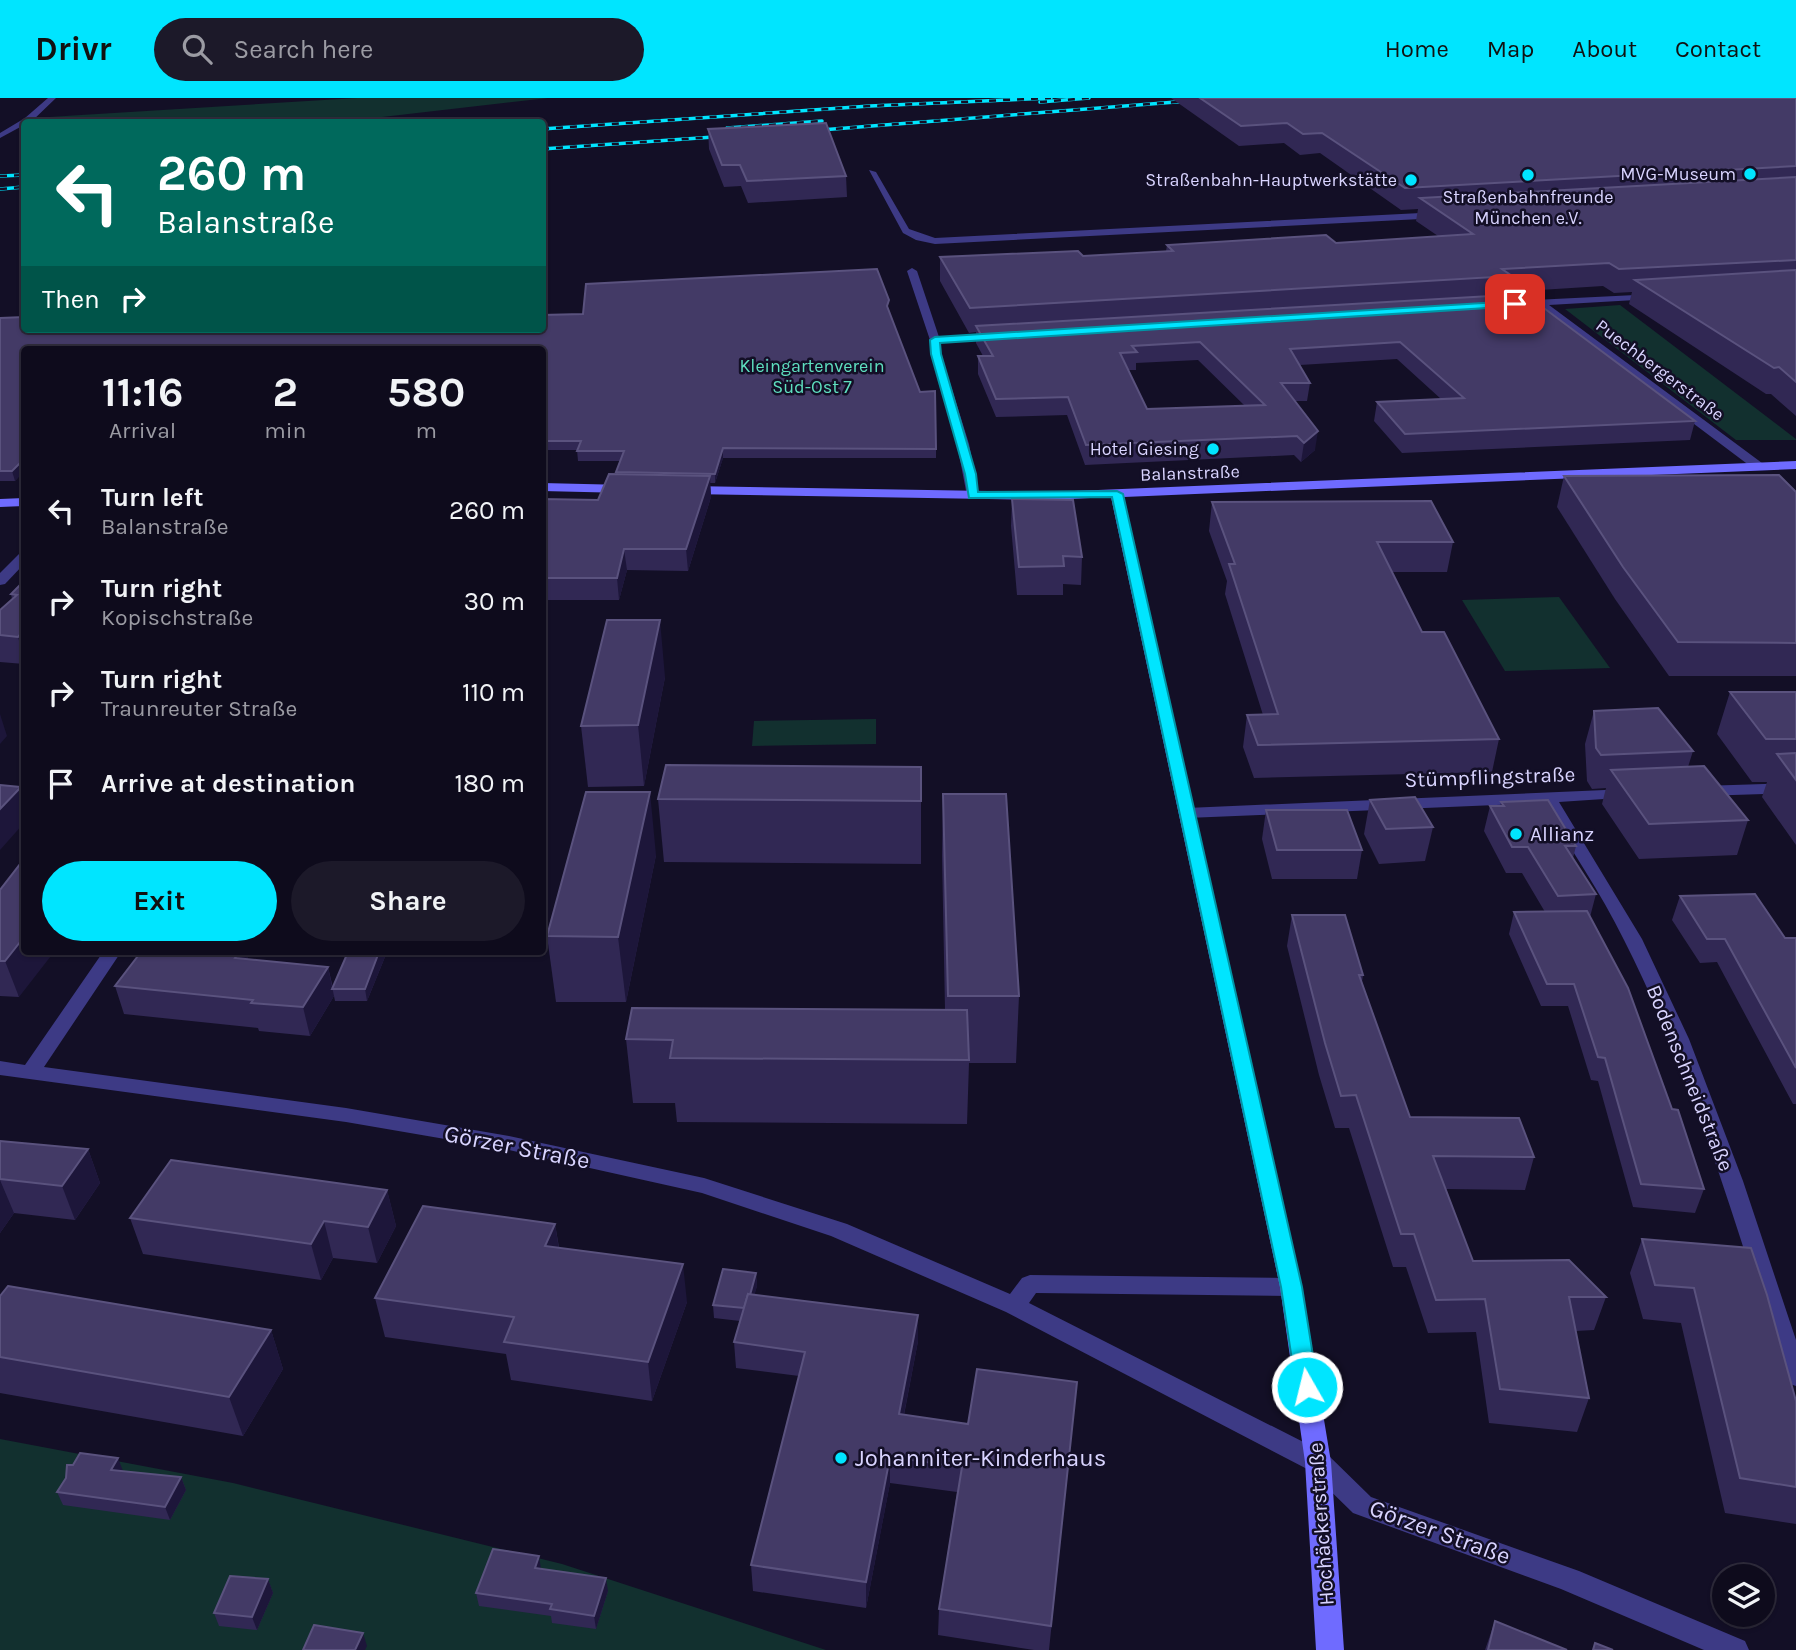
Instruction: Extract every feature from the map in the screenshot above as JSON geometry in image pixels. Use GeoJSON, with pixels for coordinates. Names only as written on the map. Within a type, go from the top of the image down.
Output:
{"type":"FeatureCollection","features":[{"type":"Feature","properties":{"kind":"street"},"geometry":{"type":"LineString","coordinates":[[29,119],[52,98]]}},
{"type":"Feature","properties":{"kind":"street"},"geometry":{"type":"LineString","coordinates":[[0,136],[21,124]]}},
{"type":"Feature","properties":{"kind":"street"},"geometry":{"type":"LineString","coordinates":[[872,172],[906,231],[914,236],[935,241],[1452,214]]}},
{"type":"Feature","properties":{"kind":"street"},"geometry":{"type":"LineString","coordinates":[[912,271],[935,340],[936,354],[971,474],[973,496]]}},
{"type":"Feature","properties":{"kind":"street"},"geometry":{"type":"LineString","coordinates":[[1499,305],[1668,295]]}},
{"type":"Feature","properties":{"kind":"street","name":"Puechbergerstraße"},"geometry":{"type":"LineString","coordinates":[[1540,303],[1758,466]]}},
{"type":"Feature","properties":{"kind":"street"},"geometry":{"type":"LineString","coordinates":[[935,340],[1018,335]]}},
{"type":"Feature","properties":{"kind":"street","name":"Balanstraße"},"geometry":{"type":"LineString","coordinates":[[673,490],[973,496],[1117,494],[1758,466],[1794,467]]}},
{"type":"Feature","properties":{"kind":"street"},"geometry":{"type":"LineString","coordinates":[[546,487],[636,489]]}},
{"type":"Feature","properties":{"kind":"street","name":"Hochäckerstraße"},"geometry":{"type":"LineString","coordinates":[[1117,494],[1292,1287],[1318,1462],[1330,1650]]}},
{"type":"Feature","properties":{"kind":"street"},"geometry":{"type":"LineString","coordinates":[[0,503],[21,502]]}},
{"type":"Feature","properties":{"kind":"street"},"geometry":{"type":"LineString","coordinates":[[0,581],[21,560]]}},
{"type":"Feature","properties":{"kind":"street"},"geometry":{"type":"LineString","coordinates":[[1678,792],[1796,788]]}},
{"type":"Feature","properties":{"kind":"street","name":"Stümpflingstraße"},"geometry":{"type":"LineString","coordinates":[[1187,813],[1639,793]]}},
{"type":"Feature","properties":{"kind":"street","name":"Bodenschneidstraße"},"geometry":{"type":"LineString","coordinates":[[1547,796],[1633,939],[1679,1039],[1732,1181],[1796,1376]]}},
{"type":"Feature","properties":{"kind":"street"},"geometry":{"type":"LineString","coordinates":[[31,1071],[110,955]]}},
{"type":"Feature","properties":{"kind":"street","name":"Görzer Straße"},"geometry":{"type":"LineString","coordinates":[[0,1068],[346,1115],[509,1143],[704,1186],[839,1230],[1014,1306],[1318,1462],[1362,1505],[1569,1580],[1735,1650]]}},
{"type":"Feature","properties":{"kind":"street"},"geometry":{"type":"LineString","coordinates":[[1014,1306],[1030,1284],[1292,1287]]}},
{"type":"Feature","properties":{"kind":"green space"},"geometry":{"type":"Polygon","coordinates":[[[357,98],[548,98],[365,119],[47,119],[357,98]]]}},
{"type":"Feature","properties":{"kind":"green space"},"geometry":{"type":"Polygon","coordinates":[[[1620,305],[1796,440],[1736,440],[1565,309],[1620,305]]]}},
{"type":"Feature","properties":{"kind":"green space"},"geometry":{"type":"Polygon","coordinates":[[[1559,597],[1610,668],[1505,671],[1462,600],[1559,597]]]}},
{"type":"Feature","properties":{"kind":"green space"},"geometry":{"type":"Polygon","coordinates":[[[876,719],[876,744],[752,746],[754,721],[876,719]]]}},
{"type":"Feature","properties":{"kind":"green space"},"geometry":{"type":"Polygon","coordinates":[[[0,1439],[233,1483],[562,1564],[826,1650],[0,1650],[0,1439]]]}},
{"type":"Feature","properties":{"kind":"building"},"geometry":{"type":"Polygon","coordinates":[[[1200,98],[1796,98],[1796,166],[1405,188],[1322,133],[1303,134],[1287,123],[1241,126],[1200,98]]]}},
{"type":"Feature","properties":{"kind":"building"},"geometry":{"type":"Polygon","coordinates":[[[826,123],[846,176],[747,181],[740,165],[722,165],[708,129],[826,123]]]}},
{"type":"Feature","properties":{"kind":"building"},"geometry":{"type":"Polygon","coordinates":[[[1796,177],[1796,260],[1619,269],[1609,263],[1502,269],[1512,276],[970,308],[940,257],[1078,251],[1083,256],[1173,251],[1167,245],[1326,235],[1336,243],[1473,234],[1420,198],[1796,177]]]}},
{"type":"Feature","properties":{"kind":"building","name":"Kleingartenverein Süd-Ost 7"},"geometry":{"type":"Polygon","coordinates":[[[877,269],[889,300],[887,306],[920,392],[935,391],[936,449],[723,448],[715,474],[616,472],[624,451],[577,451],[581,441],[546,441],[546,346],[21,346],[21,463],[12,471],[0,471],[0,318],[21,317],[21,333],[546,333],[546,315],[583,314],[586,284],[877,269]]]}},
{"type":"Feature","properties":{"kind":"building"},"geometry":{"type":"Polygon","coordinates":[[[1796,270],[1796,382],[1779,367],[1774,368],[1635,280],[1796,270]]]}},
{"type":"Feature","properties":{"kind":"building"},"geometry":{"type":"Polygon","coordinates":[[[1525,294],[1695,421],[1405,434],[1377,402],[1464,398],[1400,342],[1290,349],[1310,383],[1281,383],[1318,431],[1304,443],[1297,436],[1086,445],[1068,397],[996,399],[978,356],[993,356],[976,326],[1525,294]],[[1200,342],[1132,346],[1137,352],[1120,353],[1147,409],[1265,405],[1200,342]]]}},
{"type":"Feature","properties":{"kind":"building"},"geometry":{"type":"Polygon","coordinates":[[[609,474],[710,476],[686,549],[624,549],[617,578],[546,578],[546,499],[598,500],[609,474]]]}},
{"type":"Feature","properties":{"kind":"building"},"geometry":{"type":"Polygon","coordinates":[[[1779,475],[1796,492],[1796,643],[1678,642],[1623,567],[1564,476],[1779,475]]]}},
{"type":"Feature","properties":{"kind":"building"},"geometry":{"type":"Polygon","coordinates":[[[1012,499],[1073,500],[1082,557],[1063,556],[1064,566],[1019,567],[1012,499]]]}},
{"type":"Feature","properties":{"kind":"building"},"geometry":{"type":"Polygon","coordinates":[[[1431,501],[1453,542],[1377,542],[1422,632],[1444,632],[1499,739],[1258,745],[1247,715],[1278,714],[1229,564],[1235,564],[1212,502],[1431,501]]]}},
{"type":"Feature","properties":{"kind":"building"},"geometry":{"type":"Polygon","coordinates":[[[21,584],[21,634],[18,637],[0,635],[0,610],[17,595],[11,594],[21,584]]]}},
{"type":"Feature","properties":{"kind":"building"},"geometry":{"type":"Polygon","coordinates":[[[607,620],[660,620],[638,725],[581,726],[607,620]]]}},
{"type":"Feature","properties":{"kind":"building"},"geometry":{"type":"Polygon","coordinates":[[[1730,692],[1796,692],[1796,739],[1766,739],[1730,692]]]}},
{"type":"Feature","properties":{"kind":"building"},"geometry":{"type":"Polygon","coordinates":[[[1658,708],[1693,751],[1601,755],[1596,748],[1594,711],[1658,708]]]}},
{"type":"Feature","properties":{"kind":"building"},"geometry":{"type":"Polygon","coordinates":[[[1796,753],[1796,780],[1777,754],[1796,753]]]}},
{"type":"Feature","properties":{"kind":"building"},"geometry":{"type":"Polygon","coordinates":[[[666,765],[921,767],[921,801],[658,799],[666,765]]]}},
{"type":"Feature","properties":{"kind":"building"},"geometry":{"type":"Polygon","coordinates":[[[1704,766],[1748,820],[1649,824],[1611,770],[1704,766]]]}},
{"type":"Feature","properties":{"kind":"building"},"geometry":{"type":"Polygon","coordinates":[[[0,785],[21,787],[0,809],[0,785]]]}},
{"type":"Feature","properties":{"kind":"building"},"geometry":{"type":"Polygon","coordinates":[[[586,792],[650,792],[618,937],[547,936],[586,792]]]}},
{"type":"Feature","properties":{"kind":"building"},"geometry":{"type":"Polygon","coordinates":[[[943,794],[1006,794],[1019,996],[948,996],[943,794]]]}},
{"type":"Feature","properties":{"kind":"building"},"geometry":{"type":"Polygon","coordinates":[[[1415,797],[1433,827],[1386,829],[1370,800],[1415,797]]]}},
{"type":"Feature","properties":{"kind":"building"},"geometry":{"type":"Polygon","coordinates":[[[1548,800],[1576,846],[1565,846],[1596,894],[1558,896],[1528,847],[1512,847],[1490,806],[1504,806],[1501,802],[1548,800]]]}},
{"type":"Feature","properties":{"kind":"building"},"geometry":{"type":"Polygon","coordinates":[[[1266,810],[1347,810],[1362,850],[1277,850],[1266,810]]]}},
{"type":"Feature","properties":{"kind":"building"},"geometry":{"type":"Polygon","coordinates":[[[21,863],[21,941],[5,961],[0,961],[0,890],[21,863]]]}},
{"type":"Feature","properties":{"kind":"building"},"geometry":{"type":"Polygon","coordinates":[[[1755,894],[1785,938],[1796,938],[1796,1068],[1725,939],[1707,939],[1680,896],[1755,894]]]}},
{"type":"Feature","properties":{"kind":"building"},"geometry":{"type":"Polygon","coordinates":[[[1587,911],[1628,988],[1672,1109],[1678,1110],[1704,1189],[1641,1184],[1605,1058],[1598,1057],[1574,984],[1547,984],[1514,912],[1587,911]]]}},
{"type":"Feature","properties":{"kind":"building"},"geometry":{"type":"Polygon","coordinates":[[[1292,915],[1345,915],[1363,975],[1359,975],[1410,1117],[1519,1118],[1534,1157],[1433,1156],[1473,1261],[1569,1260],[1606,1297],[1569,1297],[1589,1398],[1500,1389],[1485,1299],[1436,1300],[1414,1234],[1401,1234],[1356,1095],[1341,1096],[1292,915]]]}},
{"type":"Feature","properties":{"kind":"building"},"geometry":{"type":"Polygon","coordinates":[[[139,955],[237,955],[235,958],[328,967],[303,1007],[115,986],[139,955]]]}},
{"type":"Feature","properties":{"kind":"building"},"geometry":{"type":"Polygon","coordinates":[[[347,955],[378,955],[365,989],[332,989],[347,955]]]}},
{"type":"Feature","properties":{"kind":"building"},"geometry":{"type":"Polygon","coordinates":[[[632,1008],[967,1010],[969,1060],[670,1058],[673,1040],[626,1039],[632,1008]]]}},
{"type":"Feature","properties":{"kind":"building"},"geometry":{"type":"Polygon","coordinates":[[[0,1141],[88,1149],[62,1186],[0,1179],[0,1141]]]}},
{"type":"Feature","properties":{"kind":"building"},"geometry":{"type":"Polygon","coordinates":[[[171,1160],[387,1190],[368,1227],[324,1221],[311,1244],[130,1218],[171,1160]]]}},
{"type":"Feature","properties":{"kind":"building"},"geometry":{"type":"Polygon","coordinates":[[[423,1206],[555,1224],[545,1246],[683,1264],[648,1362],[504,1342],[514,1317],[375,1298],[423,1206]]]}},
{"type":"Feature","properties":{"kind":"building"},"geometry":{"type":"Polygon","coordinates":[[[1642,1239],[1751,1248],[1796,1401],[1796,1487],[1740,1478],[1694,1288],[1655,1285],[1642,1239]]]}},
{"type":"Feature","properties":{"kind":"building"},"geometry":{"type":"Polygon","coordinates":[[[723,1269],[756,1273],[744,1308],[713,1305],[723,1269]]]}},
{"type":"Feature","properties":{"kind":"building"},"geometry":{"type":"Polygon","coordinates":[[[8,1286],[271,1330],[229,1397],[0,1357],[0,1296],[8,1286]]]}},
{"type":"Feature","properties":{"kind":"building"},"geometry":{"type":"Polygon","coordinates":[[[748,1294],[918,1315],[899,1414],[968,1424],[977,1369],[1077,1382],[1051,1626],[939,1609],[962,1467],[890,1457],[866,1582],[751,1565],[805,1352],[734,1342],[748,1294]]]}},
{"type":"Feature","properties":{"kind":"building"},"geometry":{"type":"Polygon","coordinates":[[[80,1453],[118,1458],[111,1470],[181,1477],[165,1507],[57,1492],[66,1478],[67,1465],[73,1465],[80,1453]]]}},
{"type":"Feature","properties":{"kind":"building"},"geometry":{"type":"Polygon","coordinates":[[[493,1549],[539,1556],[535,1568],[606,1578],[594,1616],[550,1609],[552,1604],[476,1593],[493,1549]]]}},
{"type":"Feature","properties":{"kind":"building"},"geometry":{"type":"Polygon","coordinates":[[[230,1576],[268,1579],[252,1617],[214,1613],[230,1576]]]}},
{"type":"Feature","properties":{"kind":"building"},"geometry":{"type":"Polygon","coordinates":[[[1495,1621],[1567,1650],[1488,1650],[1495,1621]]]}},
{"type":"Feature","properties":{"kind":"building"},"geometry":{"type":"Polygon","coordinates":[[[314,1625],[363,1633],[355,1650],[303,1650],[314,1625]]]}},
{"type":"Feature","properties":{"kind":"building"},"geometry":{"type":"Polygon","coordinates":[[[1595,1643],[1613,1650],[1593,1650],[1595,1643]]]}},
{"type":"Feature","properties":{"kind":"railway"},"geometry":{"type":"LineString","coordinates":[[546,129],[870,106],[1051,98]]}},
{"type":"Feature","properties":{"kind":"railway"},"geometry":{"type":"LineString","coordinates":[[1040,102],[1089,98]]}},
{"type":"Feature","properties":{"kind":"railway"},"geometry":{"type":"LineString","coordinates":[[808,131],[1227,98]]}},
{"type":"Feature","properties":{"kind":"railway"},"geometry":{"type":"LineString","coordinates":[[727,128],[822,121]]}},
{"type":"Feature","properties":{"kind":"railway"},"geometry":{"type":"LineString","coordinates":[[546,149],[728,136]]}},
{"type":"Feature","properties":{"kind":"railway"},"geometry":{"type":"LineString","coordinates":[[0,176],[21,175]]}},
{"type":"Feature","properties":{"kind":"railway"},"geometry":{"type":"LineString","coordinates":[[0,189],[21,187]]}},
{"type":"Feature","properties":{"kind":"place","name":"MVG-Museum"},"geometry":{"type":"Point","coordinates":[1750,174]}},
{"type":"Feature","properties":{"kind":"place","name":"Straßenbahnfreunde München e.V."},"geometry":{"type":"Point","coordinates":[1528,175]}},
{"type":"Feature","properties":{"kind":"place","name":"Straßenbahn-Hauptwerkstätte"},"geometry":{"type":"Point","coordinates":[1411,180]}},
{"type":"Feature","properties":{"kind":"place","name":"Hotel Giesing"},"geometry":{"type":"Point","coordinates":[1213,449]}},
{"type":"Feature","properties":{"kind":"place","name":"Allianz"},"geometry":{"type":"Point","coordinates":[1516,834]}},
{"type":"Feature","properties":{"kind":"place","name":"Johanniter-Kinderhaus"},"geometry":{"type":"Point","coordinates":[841,1458]}},
{"type":"Feature","properties":{"kind":"route"},"geometry":{"type":"LineString","coordinates":[[1307,1387],[1292,1287],[1117,494],[973,496],[971,474],[936,354],[935,340],[1515,304]]}}]}
